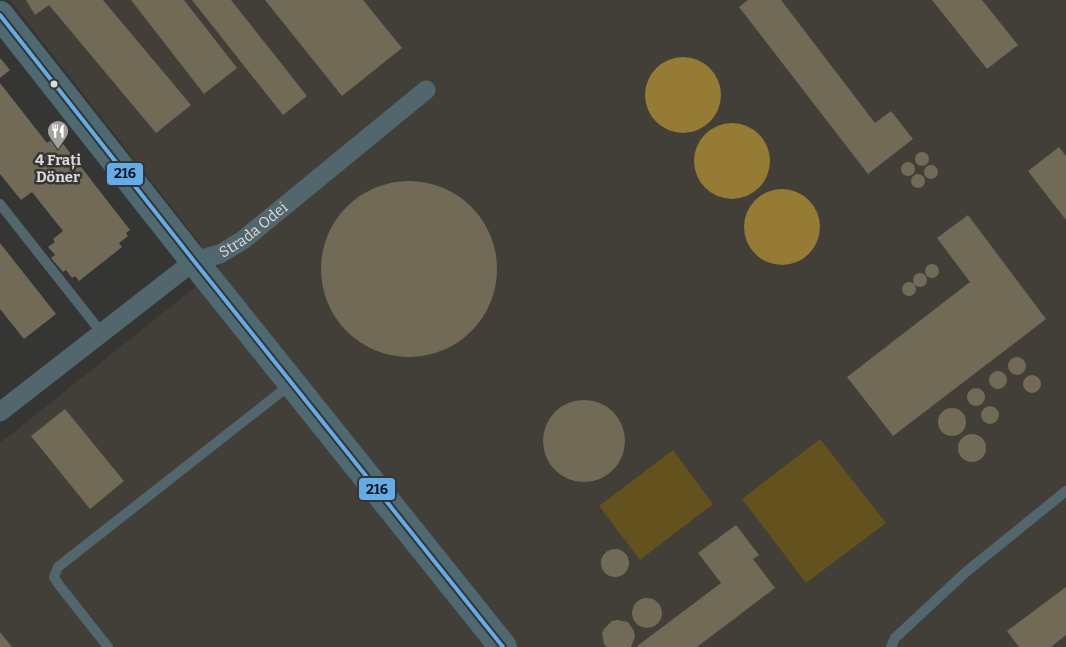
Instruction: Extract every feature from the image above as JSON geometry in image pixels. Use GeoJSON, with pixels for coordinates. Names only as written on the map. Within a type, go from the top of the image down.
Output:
{"type":"FeatureCollection","features":[{"type":"Feature","properties":{"kind":"street"},"geometry":{"type":"LineString","coordinates":[[0,15],[503,647]]}},
{"type":"Feature","properties":{"kind":"street","name":"Strada Odei"},"geometry":{"type":"LineString","coordinates":[[0,412],[194,261],[220,254],[242,240],[426,90]]}},
{"type":"Feature","properties":{"kind":"lane"},"geometry":{"type":"LineString","coordinates":[[0,204],[101,332]]}},
{"type":"Feature","properties":{"kind":"lane"},"geometry":{"type":"LineString","coordinates":[[108,647],[54,577],[58,567],[292,383]]}},
{"type":"Feature","properties":{"kind":"lane"},"geometry":{"type":"LineString","coordinates":[[891,647],[895,638],[966,572],[1066,492]]}},
{"type":"Feature","properties":{"kind":"shaded area"},"geometry":{"type":"Polygon","coordinates":[[[10,0],[1066,0],[1066,647],[0,647],[0,443],[219,268],[10,0]]]}},
{"type":"Feature","properties":{"kind":"shaded area"},"geometry":{"type":"Polygon","coordinates":[[[683,57],[697,60],[710,68],[718,81],[721,95],[718,109],[710,122],[697,130],[683,133],[669,130],[656,122],[648,109],[645,95],[648,81],[656,68],[669,60],[683,57]]]}},
{"type":"Feature","properties":{"kind":"shaded area"},"geometry":{"type":"Polygon","coordinates":[[[732,123],[746,126],[759,134],[767,147],[770,161],[767,175],[759,188],[746,196],[732,199],[718,196],[705,188],[697,175],[694,161],[697,147],[705,134],[718,126],[732,123]]]}},
{"type":"Feature","properties":{"kind":"shaded area"},"geometry":{"type":"Polygon","coordinates":[[[782,189],[796,192],[809,200],[817,213],[820,227],[817,241],[809,254],[796,262],[782,265],[768,262],[755,254],[747,241],[744,227],[747,213],[755,200],[768,192],[782,189]]]}},
{"type":"Feature","properties":{"kind":"shaded area"},"geometry":{"type":"Polygon","coordinates":[[[820,439],[886,523],[806,583],[742,499],[820,439]]]}},
{"type":"Feature","properties":{"kind":"shaded area"},"geometry":{"type":"Polygon","coordinates":[[[673,450],[713,504],[640,560],[599,506],[673,450]]]}},
{"type":"Feature","properties":{"kind":"building"},"geometry":{"type":"Polygon","coordinates":[[[26,0],[103,0],[191,105],[156,133],[49,5],[35,15],[26,0]]]}},
{"type":"Feature","properties":{"kind":"building"},"geometry":{"type":"Polygon","coordinates":[[[131,0],[184,0],[237,68],[204,94],[131,0]]]}},
{"type":"Feature","properties":{"kind":"building"},"geometry":{"type":"Polygon","coordinates":[[[192,0],[231,0],[307,96],[283,115],[192,0]]]}},
{"type":"Feature","properties":{"kind":"building"},"geometry":{"type":"Polygon","coordinates":[[[265,0],[363,0],[402,48],[342,96],[265,0]]]}},
{"type":"Feature","properties":{"kind":"building"},"geometry":{"type":"Polygon","coordinates":[[[748,0],[781,0],[875,123],[891,111],[913,139],[868,174],[739,7],[748,0]]]}},
{"type":"Feature","properties":{"kind":"building"},"geometry":{"type":"Polygon","coordinates":[[[932,0],[982,0],[1018,45],[987,69],[932,0]]]}},
{"type":"Feature","properties":{"kind":"building"},"geometry":{"type":"Polygon","coordinates":[[[0,58],[10,70],[0,78],[0,58]]]}},
{"type":"Feature","properties":{"kind":"building"},"geometry":{"type":"Polygon","coordinates":[[[0,83],[47,143],[57,136],[130,230],[126,233],[128,236],[119,243],[122,247],[79,281],[75,276],[72,278],[66,270],[63,272],[51,258],[55,255],[48,247],[55,242],[53,239],[63,231],[32,192],[21,200],[0,174],[0,83]]]}},
{"type":"Feature","properties":{"kind":"building"},"geometry":{"type":"Polygon","coordinates":[[[1059,147],[1066,156],[1066,220],[1028,171],[1059,147]]]}},
{"type":"Feature","properties":{"kind":"building"},"geometry":{"type":"Polygon","coordinates":[[[922,152],[927,154],[929,159],[927,164],[922,166],[917,164],[915,159],[917,154],[922,152]]]}},
{"type":"Feature","properties":{"kind":"building"},"geometry":{"type":"Polygon","coordinates":[[[908,162],[913,164],[915,169],[913,174],[908,176],[903,174],[901,169],[903,164],[908,162]]]}},
{"type":"Feature","properties":{"kind":"building"},"geometry":{"type":"Polygon","coordinates":[[[931,165],[936,167],[938,172],[936,177],[931,179],[926,177],[924,172],[926,167],[931,165]]]}},
{"type":"Feature","properties":{"kind":"building"},"geometry":{"type":"Polygon","coordinates":[[[918,174],[923,176],[925,181],[923,186],[918,188],[913,186],[911,181],[913,176],[918,174]]]}},
{"type":"Feature","properties":{"kind":"building"},"geometry":{"type":"Polygon","coordinates":[[[409,181],[443,188],[465,201],[477,213],[490,235],[497,269],[490,303],[477,325],[465,337],[443,350],[409,357],[375,350],[353,337],[341,325],[328,303],[321,269],[328,235],[341,213],[353,201],[375,188],[409,181]]]}},
{"type":"Feature","properties":{"kind":"building"},"geometry":{"type":"Polygon","coordinates":[[[968,215],[1046,319],[893,436],[847,377],[970,282],[937,238],[968,215]]]}},
{"type":"Feature","properties":{"kind":"building"},"geometry":{"type":"Polygon","coordinates":[[[0,243],[56,314],[24,339],[0,309],[0,243]]]}},
{"type":"Feature","properties":{"kind":"building"},"geometry":{"type":"Polygon","coordinates":[[[932,264],[937,266],[939,271],[937,276],[932,278],[927,276],[925,271],[927,266],[932,264]]]}},
{"type":"Feature","properties":{"kind":"building"},"geometry":{"type":"Polygon","coordinates":[[[920,273],[925,275],[927,280],[925,285],[920,287],[915,285],[913,280],[915,275],[920,273]]]}},
{"type":"Feature","properties":{"kind":"building"},"geometry":{"type":"Polygon","coordinates":[[[909,282],[914,284],[916,289],[914,294],[909,296],[904,294],[902,289],[904,284],[909,282]]]}},
{"type":"Feature","properties":{"kind":"building"},"geometry":{"type":"Polygon","coordinates":[[[1017,357],[1023,360],[1026,366],[1023,372],[1017,375],[1011,372],[1008,366],[1011,360],[1017,357]]]}},
{"type":"Feature","properties":{"kind":"building"},"geometry":{"type":"Polygon","coordinates":[[[998,371],[1004,374],[1007,380],[1004,386],[998,389],[992,386],[989,380],[992,374],[998,371]]]}},
{"type":"Feature","properties":{"kind":"building"},"geometry":{"type":"Polygon","coordinates":[[[1032,375],[1038,378],[1041,384],[1038,390],[1032,393],[1026,390],[1023,384],[1026,378],[1032,375]]]}},
{"type":"Feature","properties":{"kind":"building"},"geometry":{"type":"Polygon","coordinates":[[[976,388],[982,391],[985,397],[982,403],[976,406],[970,403],[967,397],[970,391],[976,388]]]}},
{"type":"Feature","properties":{"kind":"building"},"geometry":{"type":"Polygon","coordinates":[[[584,400],[600,403],[613,412],[622,425],[625,441],[622,457],[613,470],[600,479],[584,482],[568,479],[555,470],[546,457],[543,441],[546,425],[555,412],[568,403],[584,400]]]}},
{"type":"Feature","properties":{"kind":"building"},"geometry":{"type":"Polygon","coordinates":[[[990,406],[996,409],[999,415],[996,421],[990,424],[984,421],[981,415],[984,409],[990,406]]]}},
{"type":"Feature","properties":{"kind":"building"},"geometry":{"type":"Polygon","coordinates":[[[952,408],[962,412],[966,422],[962,432],[952,436],[942,432],[938,422],[942,412],[952,408]]]}},
{"type":"Feature","properties":{"kind":"building"},"geometry":{"type":"Polygon","coordinates":[[[65,409],[124,481],[90,509],[31,436],[65,409]]]}},
{"type":"Feature","properties":{"kind":"building"},"geometry":{"type":"Polygon","coordinates":[[[972,434],[982,438],[986,448],[982,458],[972,462],[962,458],[958,448],[962,438],[972,434]]]}},
{"type":"Feature","properties":{"kind":"building"},"geometry":{"type":"Polygon","coordinates":[[[736,525],[759,555],[753,559],[775,588],[697,647],[636,647],[721,583],[698,553],[736,525]]]}},
{"type":"Feature","properties":{"kind":"building"},"geometry":{"type":"Polygon","coordinates":[[[615,549],[625,553],[629,563],[625,573],[615,577],[605,573],[601,563],[605,553],[615,549]]]}},
{"type":"Feature","properties":{"kind":"building"},"geometry":{"type":"Polygon","coordinates":[[[1066,587],[1066,635],[1051,647],[1019,647],[1007,631],[1066,587]]]}},
{"type":"Feature","properties":{"kind":"building"},"geometry":{"type":"Polygon","coordinates":[[[647,598],[657,603],[662,613],[657,623],[647,628],[637,623],[632,613],[637,603],[647,598]]]}},
{"type":"Feature","properties":{"kind":"building"},"geometry":{"type":"Polygon","coordinates":[[[612,621],[628,622],[634,631],[635,637],[631,647],[607,647],[604,644],[602,633],[604,629],[612,621]]]}},
{"type":"Feature","properties":{"kind":"building"},"geometry":{"type":"Polygon","coordinates":[[[0,632],[12,647],[0,647],[0,632]]]}},
{"type":"Feature","properties":{"kind":"transit line","name":"216"},"geometry":{"type":"LineString","coordinates":[[0,15],[503,647]]}},
{"type":"Feature","properties":{"kind":"place","name":"4 Frați Döner"},"geometry":{"type":"Point","coordinates":[58,150]}}]}
